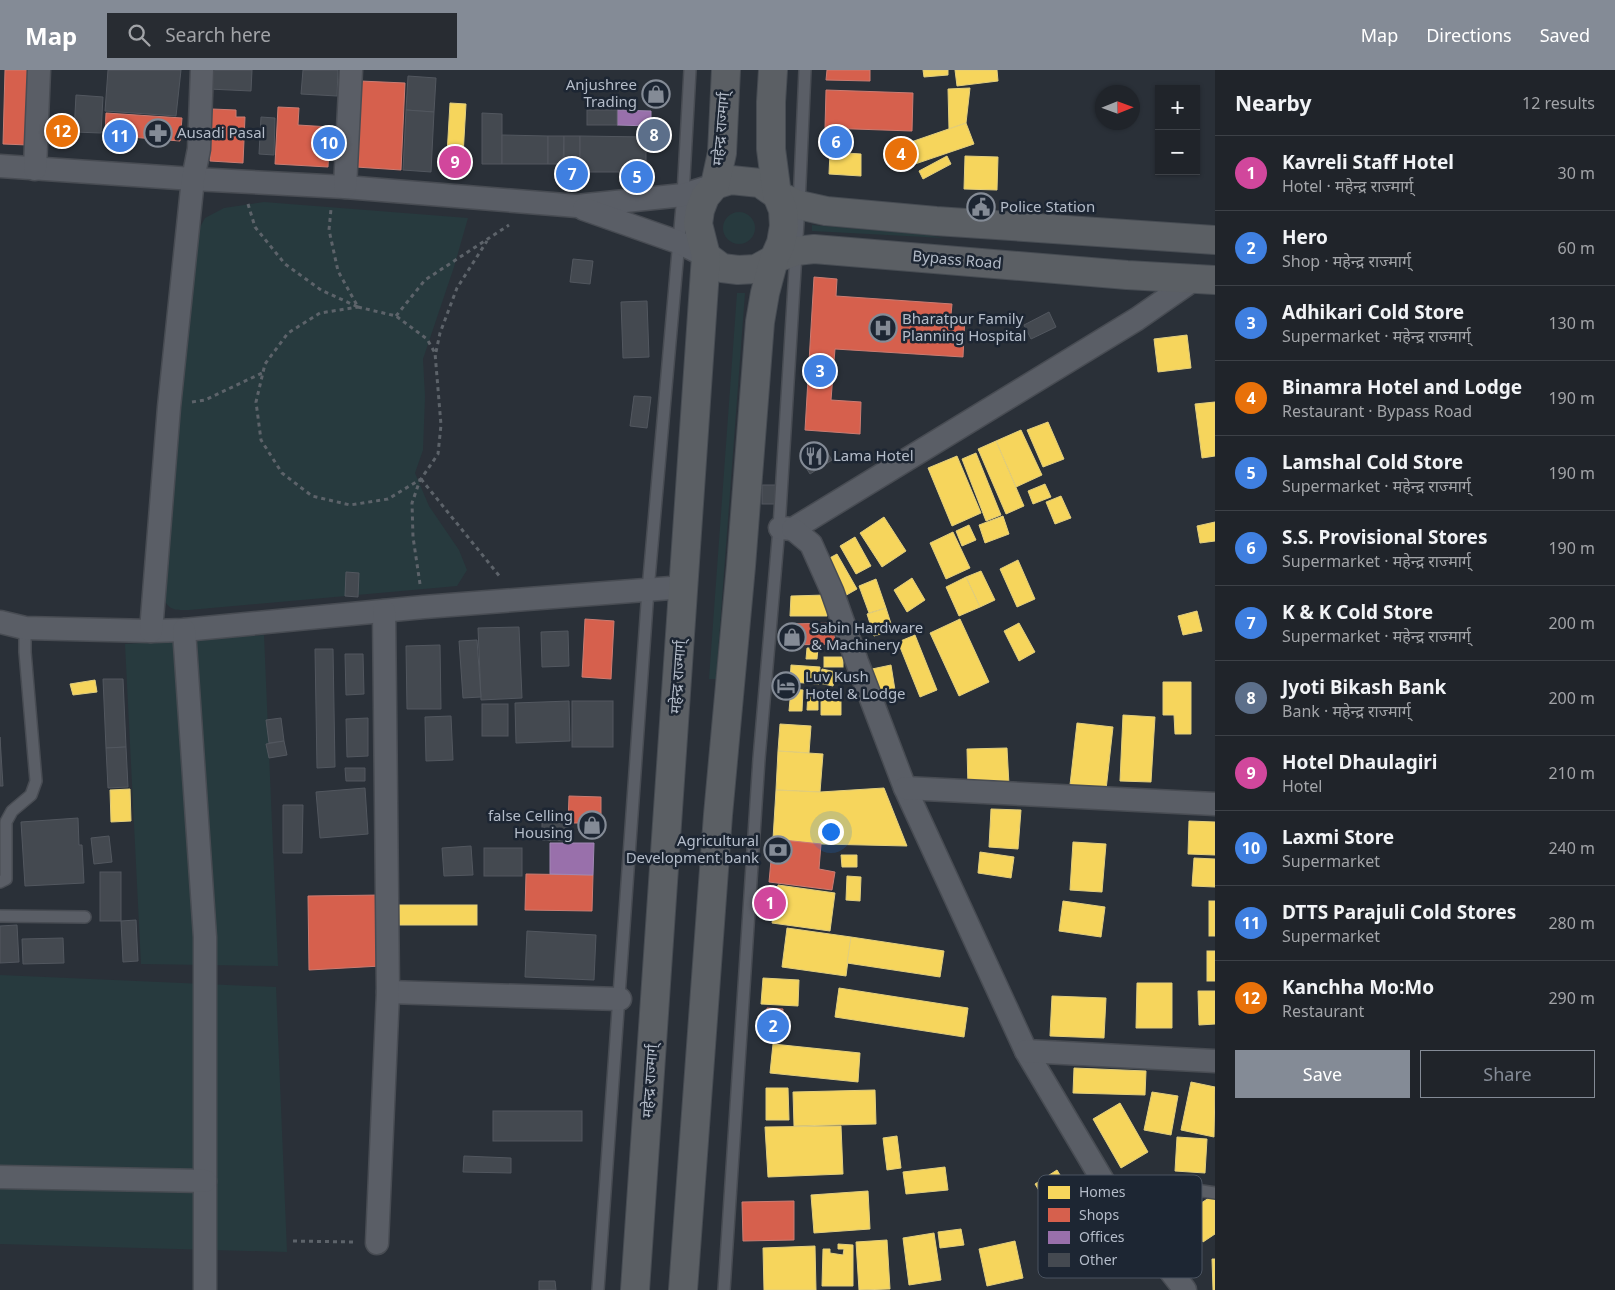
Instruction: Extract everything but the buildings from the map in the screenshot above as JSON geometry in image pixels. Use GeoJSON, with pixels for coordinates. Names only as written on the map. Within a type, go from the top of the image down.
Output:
{"type":"FeatureCollection","features":[{"type":"Feature","properties":{"kind":"highway","name":"महेन्द्र राज्मार्ग्"},"geometry":{"type":"LineString","coordinates":[[635,1290],[706,256],[698,224],[700,210],[705,197],[715,185],[722,154],[726,70]]}},
{"type":"Feature","properties":{"kind":"highway"},"geometry":{"type":"LineString","coordinates":[[683,1290],[718,815],[741,566],[757,355],[765,293],[785,255],[781,242],[784,226],[783,210],[788,200],[771,149],[773,70]]}},
{"type":"Feature","properties":{"kind":"highway"},"geometry":{"type":"LineString","coordinates":[[715,185],[731,180],[760,183],[788,200],[826,211],[936,221],[1215,240]]}},
{"type":"Feature","properties":{"kind":"highway"},"geometry":{"type":"LineString","coordinates":[[1127,275],[1130,234]]}},
{"type":"Feature","properties":{"kind":"highway","name":"Bypass Road"},"geometry":{"type":"LineString","coordinates":[[706,256],[722,268],[738,270],[756,270],[785,255],[814,249],[1127,275],[1205,279]]}},
{"type":"Feature","properties":{"kind":"street"},"geometry":{"type":"LineString","coordinates":[[35,169],[39,70]]}},
{"type":"Feature","properties":{"kind":"street"},"geometry":{"type":"LineString","coordinates":[[151,631],[169,407],[193,179],[199,149],[202,70]]}},
{"type":"Feature","properties":{"kind":"street"},"geometry":{"type":"LineString","coordinates":[[339,186],[351,70]]}},
{"type":"Feature","properties":{"kind":"street"},"geometry":{"type":"LineString","coordinates":[[0,166],[193,179],[339,186],[576,206],[683,195],[715,185]]}},
{"type":"Feature","properties":{"kind":"street"},"geometry":{"type":"LineString","coordinates":[[576,206],[678,242],[706,256]]}},
{"type":"Feature","properties":{"kind":"street"},"geometry":{"type":"LineString","coordinates":[[1100,1175],[1026,1051],[905,788],[832,591],[811,544],[786,528],[1205,279]]}},
{"type":"Feature","properties":{"kind":"street"},"geometry":{"type":"LineString","coordinates":[[0,622],[25,628],[184,630],[424,607],[684,587]]}},
{"type":"Feature","properties":{"kind":"street"},"geometry":{"type":"LineString","coordinates":[[377,1243],[388,992],[384,611]]}},
{"type":"Feature","properties":{"kind":"street"},"geometry":{"type":"LineString","coordinates":[[184,630],[206,938],[205,1290]]}},
{"type":"Feature","properties":{"kind":"street"},"geometry":{"type":"LineString","coordinates":[[905,788],[1215,804]]}},
{"type":"Feature","properties":{"kind":"street"},"geometry":{"type":"LineString","coordinates":[[388,992],[620,1000]]}},
{"type":"Feature","properties":{"kind":"street"},"geometry":{"type":"LineString","coordinates":[[1026,1051],[1215,1061]]}},
{"type":"Feature","properties":{"kind":"street"},"geometry":{"type":"LineString","coordinates":[[0,1177],[205,1181]]}},
{"type":"Feature","properties":{"kind":"street"},"geometry":{"type":"LineString","coordinates":[[1176,1278],[1185,1290]]}},
{"type":"Feature","properties":{"kind":"lane"},"geometry":{"type":"LineString","coordinates":[[598,1290],[648,590],[683,195],[690,70]]}},
{"type":"Feature","properties":{"kind":"lane"},"geometry":{"type":"LineString","coordinates":[[788,200],[805,70]]}},
{"type":"Feature","properties":{"kind":"lane"},"geometry":{"type":"LineString","coordinates":[[724,1290],[758,768],[786,528],[785,255]]}},
{"type":"Feature","properties":{"kind":"lane"},"geometry":{"type":"LineString","coordinates":[[0,882],[6,879],[6,822],[12,811],[31,794],[36,781],[25,652],[25,628]]}},
{"type":"Feature","properties":{"kind":"lane"},"geometry":{"type":"LineString","coordinates":[[0,916],[85,917]]}},
{"type":"Feature","properties":{"kind":"lane"},"geometry":{"type":"LineString","coordinates":[[1202,1190],[1215,1193]]}},
{"type":"Feature","properties":{"kind":"path"},"geometry":{"type":"LineString","coordinates":[[242,181],[255,227],[285,264],[321,290],[358,307],[396,316],[427,339],[435,353]]}},
{"type":"Feature","properties":{"kind":"path"},"geometry":{"type":"LineString","coordinates":[[339,186],[329,230],[338,271],[358,307]]}},
{"type":"Feature","properties":{"kind":"path"},"geometry":{"type":"LineString","coordinates":[[396,316],[425,280],[540,203]]}},
{"type":"Feature","properties":{"kind":"path"},"geometry":{"type":"LineString","coordinates":[[424,607],[413,537],[412,503],[420,479],[438,454],[441,425],[435,353],[440,333],[457,288],[489,238]]}},
{"type":"Feature","properties":{"kind":"path"},"geometry":{"type":"LineString","coordinates":[[358,307],[320,313],[288,333],[265,364],[256,402],[262,440],[282,473],[312,496],[350,505],[388,499],[420,479]]}},
{"type":"Feature","properties":{"kind":"path"},"geometry":{"type":"LineString","coordinates":[[169,407],[205,400],[263,373]]}},
{"type":"Feature","properties":{"kind":"path"},"geometry":{"type":"LineString","coordinates":[[420,479],[519,600]]}},
{"type":"Feature","properties":{"kind":"path"},"geometry":{"type":"LineString","coordinates":[[293,1240],[377,1243]]}},
{"type":"Feature","properties":{"kind":"green space"},"geometry":{"type":"Polygon","coordinates":[[[264,202],[468,218],[454,267],[423,359],[425,397],[423,450],[415,473],[429,506],[459,550],[467,570],[457,586],[189,610],[173,609],[167,605],[163,596],[196,235],[205,218],[224,208],[264,202]]]}},
{"type":"Feature","properties":{"kind":"green space"},"geometry":{"type":"Polygon","coordinates":[[[739,212],[745,213],[750,217],[754,222],[754,234],[750,239],[745,243],[739,244],[733,243],[728,239],[724,234],[723,228],[724,222],[728,217],[733,213],[739,212]]]}},
{"type":"Feature","properties":{"kind":"green space"},"geometry":{"type":"Polygon","coordinates":[[[812,225],[927,235],[944,238],[812,231],[812,225]]]}},
{"type":"Feature","properties":{"kind":"green space"},"geometry":{"type":"Polygon","coordinates":[[[737,293],[745,293],[716,679],[709,679],[737,293]]]}},
{"type":"Feature","properties":{"kind":"green space"},"geometry":{"type":"Polygon","coordinates":[[[264,635],[278,966],[141,964],[125,644],[264,635]]]}},
{"type":"Feature","properties":{"kind":"green space"},"geometry":{"type":"Polygon","coordinates":[[[0,975],[276,987],[287,1252],[0,1244],[0,975]]]}},
{"type":"Feature","properties":{"kind":"place","name":"Anjushree Trading"},"geometry":{"type":"Point","coordinates":[656,94]}},
{"type":"Feature","properties":{"kind":"place","name":"Kanchha Mo:Mo"},"geometry":{"type":"Point","coordinates":[62,131]}},
{"type":"Feature","properties":{"kind":"place","name":"Ausadi Pasal"},"geometry":{"type":"Point","coordinates":[158,133]}},
{"type":"Feature","properties":{"kind":"place","name":"Jyoti Bikash Bank"},"geometry":{"type":"Point","coordinates":[654,135]}},
{"type":"Feature","properties":{"kind":"place","name":"DTTS Parajuli Cold Stores"},"geometry":{"type":"Point","coordinates":[120,136]}},
{"type":"Feature","properties":{"kind":"place","name":"S.S. Provisional Stores"},"geometry":{"type":"Point","coordinates":[836,142]}},
{"type":"Feature","properties":{"kind":"place","name":"Laxmi Store"},"geometry":{"type":"Point","coordinates":[329,143]}},
{"type":"Feature","properties":{"kind":"place","name":"Binamra Hotel and Lodge"},"geometry":{"type":"Point","coordinates":[901,154]}},
{"type":"Feature","properties":{"kind":"place","name":"Hotel Dhaulagiri"},"geometry":{"type":"Point","coordinates":[455,162]}},
{"type":"Feature","properties":{"kind":"place","name":"K & K Cold Store"},"geometry":{"type":"Point","coordinates":[572,174]}},
{"type":"Feature","properties":{"kind":"place","name":"Lamshal Cold Store"},"geometry":{"type":"Point","coordinates":[637,177]}},
{"type":"Feature","properties":{"kind":"place","name":"Police Station"},"geometry":{"type":"Point","coordinates":[981,207]}},
{"type":"Feature","properties":{"kind":"place","name":"Bharatpur Family Planning Hospital"},"geometry":{"type":"Point","coordinates":[883,328]}},
{"type":"Feature","properties":{"kind":"place","name":"Adhikari Cold Store"},"geometry":{"type":"Point","coordinates":[820,371]}},
{"type":"Feature","properties":{"kind":"place","name":"Lama Hotel"},"geometry":{"type":"Point","coordinates":[814,456]}},
{"type":"Feature","properties":{"kind":"place","name":"Sabin Hardware & Machinery"},"geometry":{"type":"Point","coordinates":[792,637]}},
{"type":"Feature","properties":{"kind":"place","name":"Luv Kush Hotel & Lodge"},"geometry":{"type":"Point","coordinates":[786,686]}},
{"type":"Feature","properties":{"kind":"place","name":"false Celling Housing"},"geometry":{"type":"Point","coordinates":[592,825]}},
{"type":"Feature","properties":{"kind":"place","name":"Agricultural Development bank"},"geometry":{"type":"Point","coordinates":[778,850]}},
{"type":"Feature","properties":{"kind":"place","name":"Kavreli Staff Hotel"},"geometry":{"type":"Point","coordinates":[770,903]}},
{"type":"Feature","properties":{"kind":"place","name":"Hero"},"geometry":{"type":"Point","coordinates":[773,1026]}}]}
